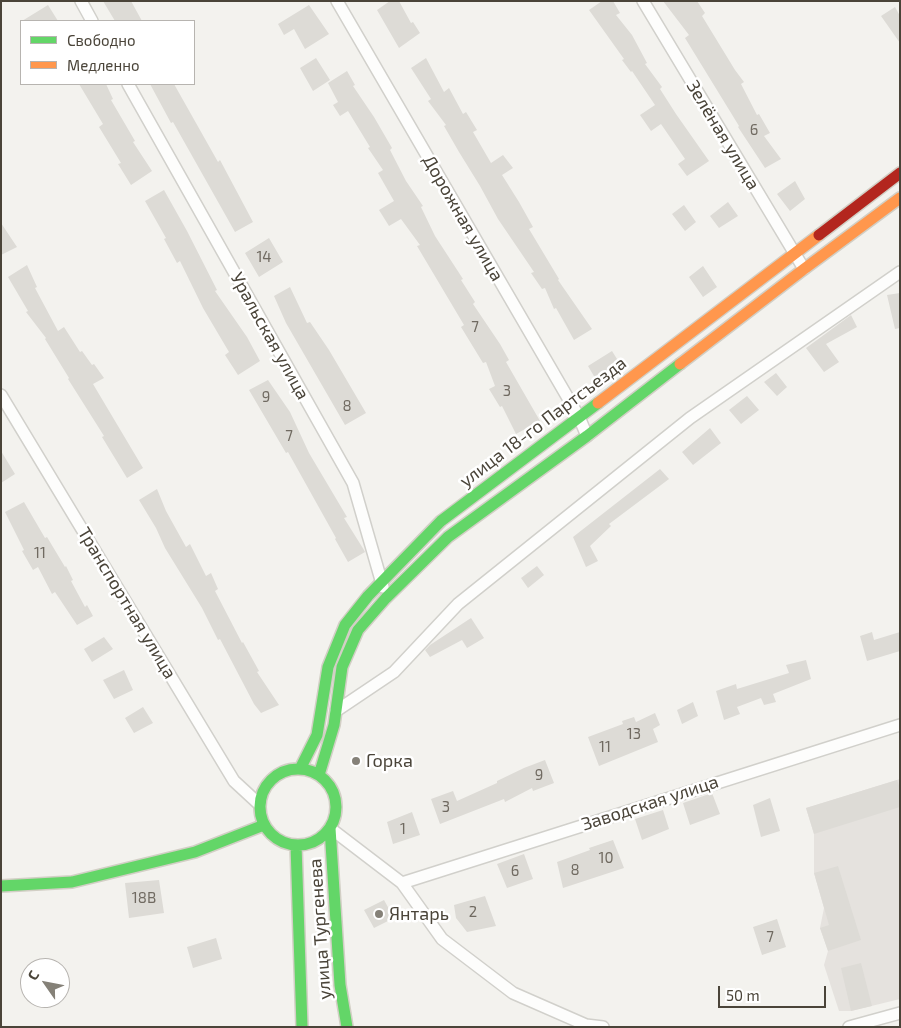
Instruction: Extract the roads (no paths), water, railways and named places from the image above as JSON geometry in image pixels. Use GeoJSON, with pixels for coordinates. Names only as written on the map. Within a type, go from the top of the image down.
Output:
{"type":"FeatureCollection","features":[{"type":"Feature","properties":{"kind":"main road","name":"улица 18-го Партсъезда"},"geometry":{"type":"LineString","coordinates":[[300,769],[317,735],[328,667],[345,625],[368,596],[441,521],[900,173]]}},
{"type":"Feature","properties":{"kind":"main road","name":"улица 18-го Партсъезда"},"geometry":{"type":"LineString","coordinates":[[319,775],[334,726],[342,667],[358,630],[386,598],[448,537],[588,436],[804,269],[900,198]]}},
{"type":"Feature","properties":{"kind":"main road"},"geometry":{"type":"LineString","coordinates":[[300,769],[319,775],[328,783],[335,799],[335,817],[324,836],[315,841],[306,845],[286,844],[277,839],[264,825],[260,815],[262,794],[268,783],[277,775],[288,770],[300,769]]}},
{"type":"Feature","properties":{"kind":"main road"},"geometry":{"type":"LineString","coordinates":[[1,886],[72,882],[195,852],[264,825]]}},
{"type":"Feature","properties":{"kind":"main road","name":"улица Тургенева"},"geometry":{"type":"LineString","coordinates":[[330,828],[340,985],[347,1027]]}},
{"type":"Feature","properties":{"kind":"main road"},"geometry":{"type":"LineString","coordinates":[[296,845],[302,1027]]}},
{"type":"Feature","properties":{"kind":"street"},"geometry":{"type":"LineString","coordinates":[[81,1],[91,20]]}},
{"type":"Feature","properties":{"kind":"street","name":"Дорожная улица"},"geometry":{"type":"LineString","coordinates":[[337,1],[579,417],[588,436]]}},
{"type":"Feature","properties":{"kind":"street","name":"Зелёная улица"},"geometry":{"type":"LineString","coordinates":[[643,1],[804,269]]}},
{"type":"Feature","properties":{"kind":"street","name":"Уральская улица"},"geometry":{"type":"LineString","coordinates":[[129,85],[353,483],[386,598]]}},
{"type":"Feature","properties":{"kind":"street"},"geometry":{"type":"LineString","coordinates":[[336,711],[394,672],[458,604],[690,418],[900,272]]}},
{"type":"Feature","properties":{"kind":"street","name":"Транспортная улица"},"geometry":{"type":"LineString","coordinates":[[1,395],[234,781],[260,805]]}},
{"type":"Feature","properties":{"kind":"street","name":"Заводская улица"},"geometry":{"type":"LineString","coordinates":[[402,882],[900,725]]}},
{"type":"Feature","properties":{"kind":"street"},"geometry":{"type":"LineString","coordinates":[[330,828],[402,882],[442,939],[513,994],[586,1025],[603,1027]]}},
{"type":"Feature","properties":{"kind":"street"},"geometry":{"type":"LineString","coordinates":[[849,1027],[900,1013]]}},
{"type":"Feature","properties":{"kind":"place","name":"Горка"},"geometry":{"type":"Point","coordinates":[356,761]}},
{"type":"Feature","properties":{"kind":"place","name":"Янтарь"},"geometry":{"type":"Point","coordinates":[379,914]}}]}
